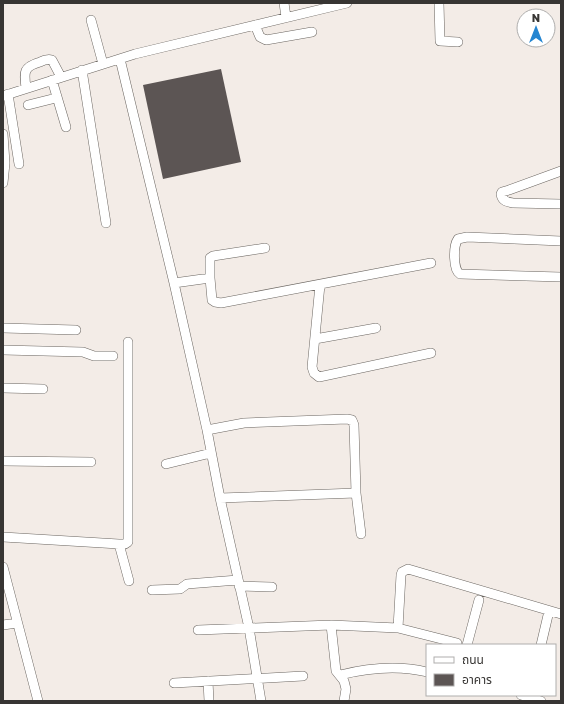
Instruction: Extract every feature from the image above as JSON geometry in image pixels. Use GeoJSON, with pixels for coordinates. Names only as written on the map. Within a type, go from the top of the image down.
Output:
{"type":"FeatureCollection","features":[{"type":"Feature","properties":{"kind":"street"},"geometry":{"type":"LineString","coordinates":[[284,3],[286,17]]}},
{"type":"Feature","properties":{"kind":"street"},"geometry":{"type":"LineString","coordinates":[[19,164],[6,95],[120,59],[348,3]]}},
{"type":"Feature","properties":{"kind":"street"},"geometry":{"type":"LineString","coordinates":[[439,3],[440,42],[458,42]]}},
{"type":"Feature","properties":{"kind":"street"},"geometry":{"type":"LineString","coordinates":[[91,20],[104,64]]}},
{"type":"Feature","properties":{"kind":"street"},"geometry":{"type":"LineString","coordinates":[[255,25],[260,37],[266,40],[312,32]]}},
{"type":"Feature","properties":{"kind":"street"},"geometry":{"type":"LineString","coordinates":[[26,88],[25,72],[27,67],[49,59],[52,60],[56,78],[56,98],[66,127]]}},
{"type":"Feature","properties":{"kind":"street"},"geometry":{"type":"LineString","coordinates":[[120,59],[174,283],[207,430],[220,498],[249,628],[261,701]]}},
{"type":"Feature","properties":{"kind":"street"},"geometry":{"type":"LineString","coordinates":[[82,70],[106,223]]}},
{"type":"Feature","properties":{"kind":"street"},"geometry":{"type":"LineString","coordinates":[[28,105],[56,98]]}},
{"type":"Feature","properties":{"kind":"street"},"geometry":{"type":"LineString","coordinates":[[3,134],[5,163],[3,183]]}},
{"type":"Feature","properties":{"kind":"street"},"geometry":{"type":"LineString","coordinates":[[561,171],[502,192],[501,194],[503,199],[512,203],[561,204]]}},
{"type":"Feature","properties":{"kind":"street"},"geometry":{"type":"LineString","coordinates":[[561,240],[467,237],[458,239],[456,242],[455,251],[455,268],[460,274],[561,277]]}},
{"type":"Feature","properties":{"kind":"street"},"geometry":{"type":"LineString","coordinates":[[265,248],[213,256],[210,258],[212,300],[221,304],[431,263]]}},
{"type":"Feature","properties":{"kind":"street"},"geometry":{"type":"LineString","coordinates":[[174,283],[210,278]]}},
{"type":"Feature","properties":{"kind":"street"},"geometry":{"type":"LineString","coordinates":[[320,285],[312,367],[314,373],[319,376],[431,353]]}},
{"type":"Feature","properties":{"kind":"street"},"geometry":{"type":"LineString","coordinates":[[3,328],[76,330]]}},
{"type":"Feature","properties":{"kind":"street"},"geometry":{"type":"LineString","coordinates":[[315,339],[376,328]]}},
{"type":"Feature","properties":{"kind":"street"},"geometry":{"type":"LineString","coordinates":[[3,537],[119,544],[125,544],[128,542],[128,342]]}},
{"type":"Feature","properties":{"kind":"street"},"geometry":{"type":"LineString","coordinates":[[3,350],[84,352],[94,356],[113,356]]}},
{"type":"Feature","properties":{"kind":"street"},"geometry":{"type":"LineString","coordinates":[[3,388],[43,389]]}},
{"type":"Feature","properties":{"kind":"street"},"geometry":{"type":"LineString","coordinates":[[207,430],[244,423],[352,420],[354,425],[356,493],[361,534]]}},
{"type":"Feature","properties":{"kind":"street"},"geometry":{"type":"LineString","coordinates":[[166,464],[211,453]]}},
{"type":"Feature","properties":{"kind":"street"},"geometry":{"type":"LineString","coordinates":[[3,461],[91,462]]}},
{"type":"Feature","properties":{"kind":"street"},"geometry":{"type":"LineString","coordinates":[[220,498],[356,493]]}},
{"type":"Feature","properties":{"kind":"street"},"geometry":{"type":"LineString","coordinates":[[119,544],[129,581]]}},
{"type":"Feature","properties":{"kind":"street"},"geometry":{"type":"LineString","coordinates":[[3,567],[38,701]]}},
{"type":"Feature","properties":{"kind":"street"},"geometry":{"type":"LineString","coordinates":[[398,628],[401,575],[402,572],[408,569],[561,614]]}},
{"type":"Feature","properties":{"kind":"street"},"geometry":{"type":"LineString","coordinates":[[152,590],[180,589],[187,584],[239,583],[272,586]]}},
{"type":"Feature","properties":{"kind":"street"},"geometry":{"type":"LineString","coordinates":[[467,644],[479,600]]}},
{"type":"Feature","properties":{"kind":"street"},"geometry":{"type":"LineString","coordinates":[[541,644],[549,611]]}},
{"type":"Feature","properties":{"kind":"street"},"geometry":{"type":"LineString","coordinates":[[3,625],[17,623]]}},
{"type":"Feature","properties":{"kind":"street"},"geometry":{"type":"LineString","coordinates":[[331,625],[336,671],[344,681],[346,689],[344,701]]}},
{"type":"Feature","properties":{"kind":"street"},"geometry":{"type":"LineString","coordinates":[[198,630],[331,625],[398,628],[456,643]]}},
{"type":"Feature","properties":{"kind":"street"},"geometry":{"type":"LineString","coordinates":[[340,675],[394,667],[411,668],[426,672]]}},
{"type":"Feature","properties":{"kind":"street"},"geometry":{"type":"LineString","coordinates":[[174,683],[303,676]]}},
{"type":"Feature","properties":{"kind":"street"},"geometry":{"type":"LineString","coordinates":[[208,681],[209,701]]}},
{"type":"Feature","properties":{"kind":"street"},"geometry":{"type":"LineString","coordinates":[[524,696],[541,701]]}},
{"type":"Feature","properties":{"kind":"building"},"geometry":{"type":"Polygon","coordinates":[[[221,69],[241,162],[163,179],[143,85],[221,69]]]}}]}
